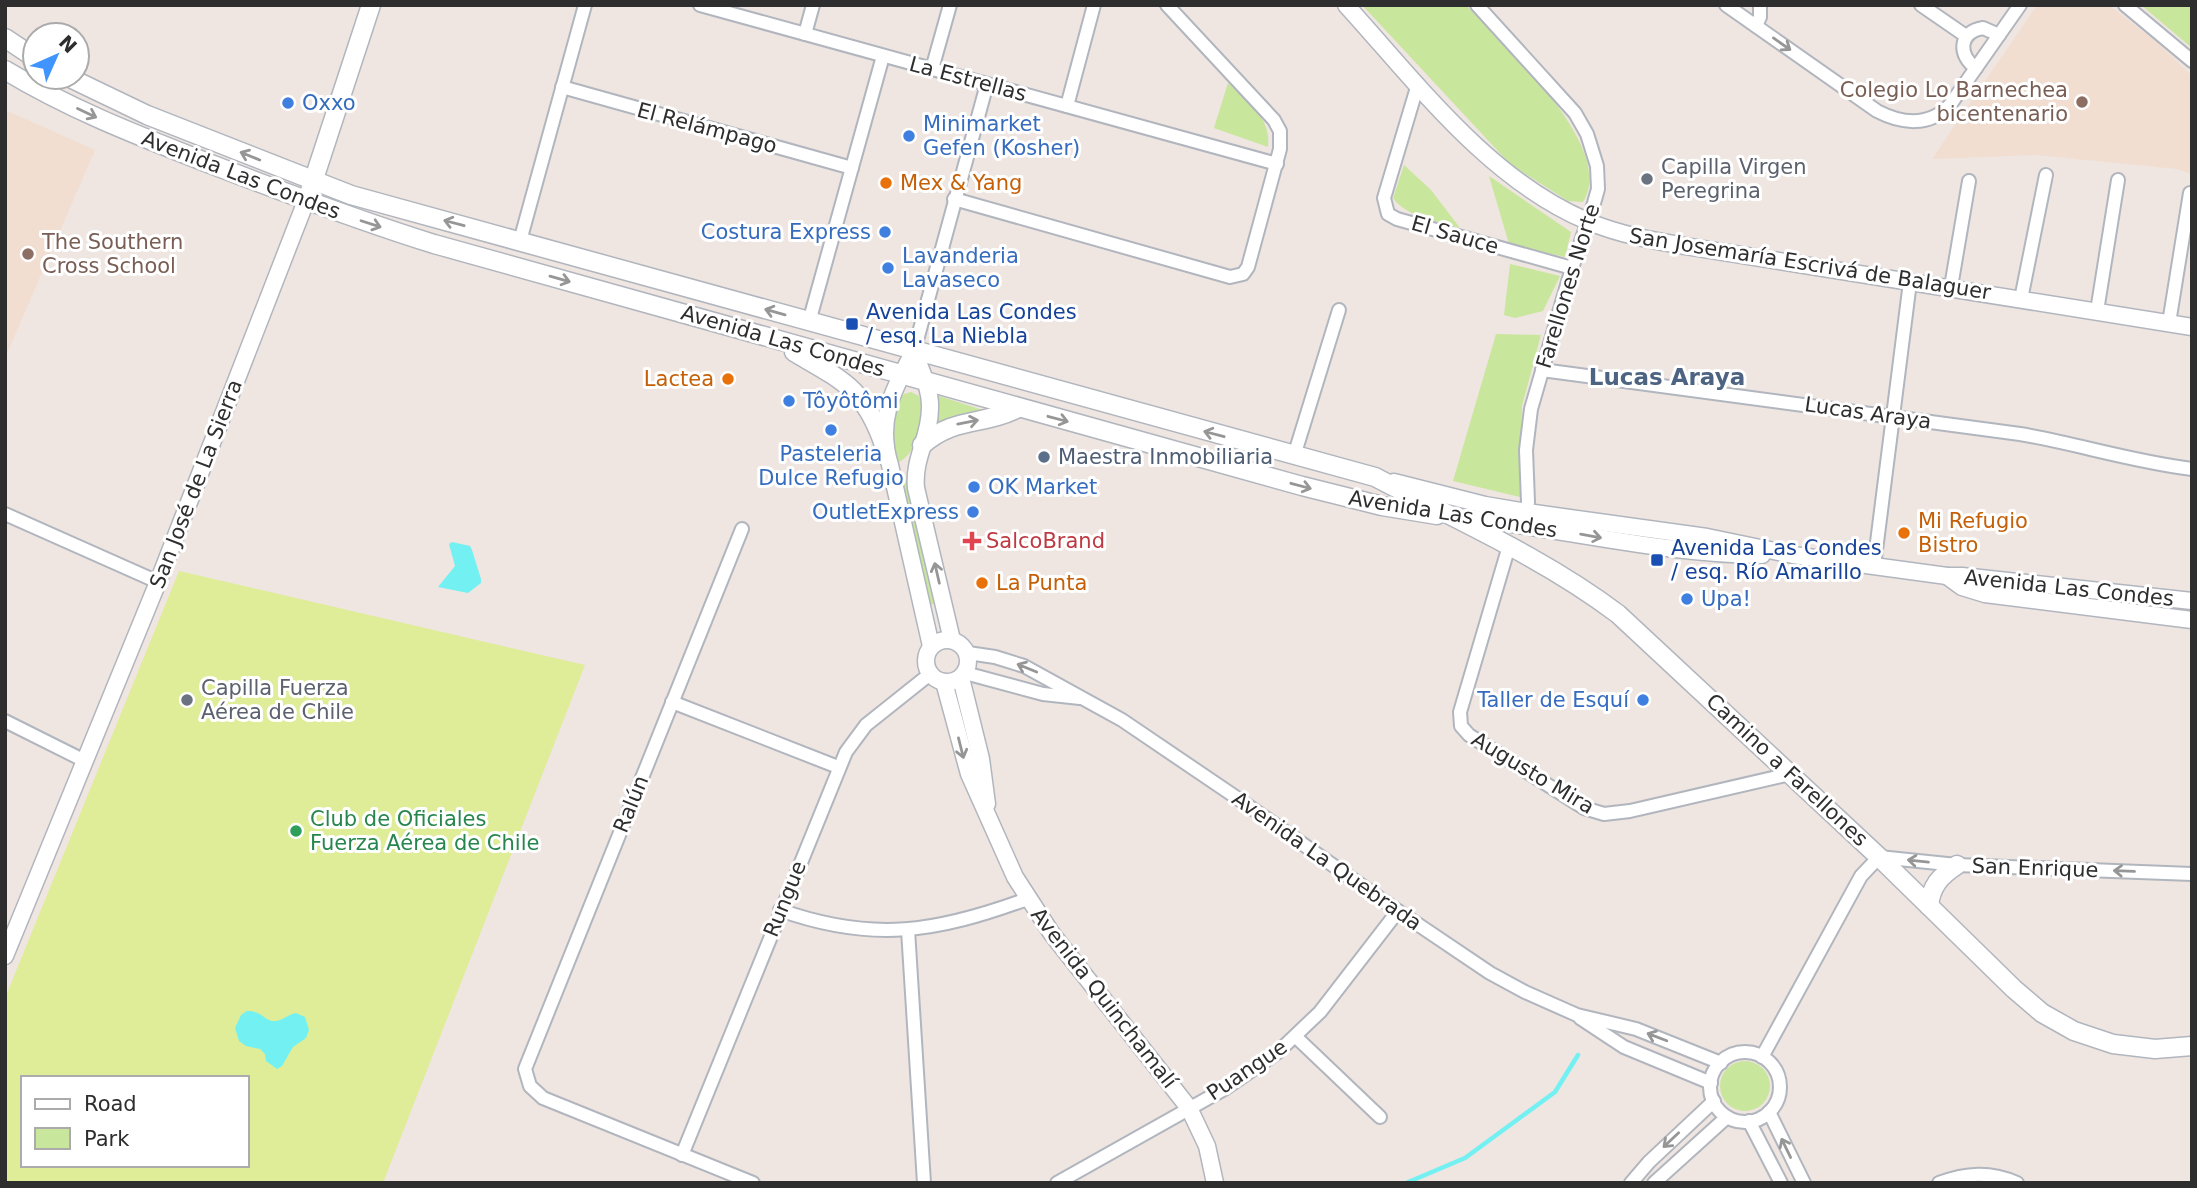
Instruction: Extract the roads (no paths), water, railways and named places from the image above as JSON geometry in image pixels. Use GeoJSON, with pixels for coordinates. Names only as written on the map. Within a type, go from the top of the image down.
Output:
{"type":"FeatureCollection","features":[{"type":"Feature","properties":{"kind":"main road","name":"San José de La Sierra"},"geometry":{"type":"LineString","coordinates":[[306,201],[371,5]]}},
{"type":"Feature","properties":{"kind":"main road"},"geometry":{"type":"LineString","coordinates":[[5,38],[21,49]]}},
{"type":"Feature","properties":{"kind":"main road","name":"Avenida Las Condes"},"geometry":{"type":"LineString","coordinates":[[5,70],[117,127],[306,201],[434,243],[1018,408],[1356,500],[1450,517]]}},
{"type":"Feature","properties":{"kind":"main road","name":"Avenida Las Condes"},"geometry":{"type":"LineString","coordinates":[[91,88],[147,115],[313,181],[393,207],[1375,477]]}},
{"type":"Feature","properties":{"kind":"main road"},"geometry":{"type":"LineString","coordinates":[[773,339],[834,376],[857,394],[871,412],[884,445]]}},
{"type":"Feature","properties":{"kind":"main road"},"geometry":{"type":"LineString","coordinates":[[920,451],[940,430],[949,426],[992,418],[1018,408]]}},
{"type":"Feature","properties":{"kind":"main road","name":"Camino a Farellones"},"geometry":{"type":"LineString","coordinates":[[1375,477],[1571,581],[1618,614],[1879,857],[2027,1002],[2058,1023],[2113,1044],[2155,1049],[2192,1046]]}},
{"type":"Feature","properties":{"kind":"main road"},"geometry":{"type":"LineString","coordinates":[[1929,906],[1935,883],[1957,865]]}},
{"type":"Feature","properties":{"kind":"street"},"geometry":{"type":"LineString","coordinates":[[520,241],[586,5]]}},
{"type":"Feature","properties":{"kind":"street","name":"La Estrellas"},"geometry":{"type":"LineString","coordinates":[[700,5],[1277,164]]}},
{"type":"Feature","properties":{"kind":"street"},"geometry":{"type":"LineString","coordinates":[[805,34],[813,5]]}},
{"type":"Feature","properties":{"kind":"street"},"geometry":{"type":"LineString","coordinates":[[932,69],[950,5]]}},
{"type":"Feature","properties":{"kind":"street"},"geometry":{"type":"LineString","coordinates":[[1067,106],[1094,5]]}},
{"type":"Feature","properties":{"kind":"street"},"geometry":{"type":"LineString","coordinates":[[954,199],[1230,277],[1239,276],[1248,267],[1277,164],[1281,144],[1280,131],[1274,120],[1167,5]]}},
{"type":"Feature","properties":{"kind":"street","name":"San Josemaría Escrivá de Balaguer"},"geometry":{"type":"LineString","coordinates":[[1346,5],[1471,141],[1505,172],[1545,200],[1588,222],[1653,241],[2192,327]]}},
{"type":"Feature","properties":{"kind":"street","name":"Farellones Norte"},"geometry":{"type":"LineString","coordinates":[[1477,5],[1567,104],[1587,134],[1597,166],[1598,189],[1531,409],[1526,440],[1526,518]]}},
{"type":"Feature","properties":{"kind":"street"},"geometry":{"type":"LineString","coordinates":[[1756,26],[1761,13],[1760,5]]}},
{"type":"Feature","properties":{"kind":"street"},"geometry":{"type":"LineString","coordinates":[[1922,5],[1966,36]]}},
{"type":"Feature","properties":{"kind":"street"},"geometry":{"type":"LineString","coordinates":[[1729,6],[1877,111],[1897,120],[1927,120],[1944,112],[1957,98],[2020,5]]}},
{"type":"Feature","properties":{"kind":"street"},"geometry":{"type":"LineString","coordinates":[[2125,5],[2192,61]]}},
{"type":"Feature","properties":{"kind":"street"},"geometry":{"type":"LineString","coordinates":[[1976,68],[1968,62],[1963,52],[1966,36],[1983,28],[1999,35]]}},
{"type":"Feature","properties":{"kind":"street"},"geometry":{"type":"LineString","coordinates":[[809,322],[883,56]]}},
{"type":"Feature","properties":{"kind":"street"},"geometry":{"type":"LineString","coordinates":[[931,646],[944,639],[959,643],[968,653],[968,666],[963,675],[937,678],[926,660],[931,646],[884,445],[887,409],[914,351],[987,84]]}},
{"type":"Feature","properties":{"kind":"street","name":"El Sauce"},"geometry":{"type":"LineString","coordinates":[[1418,84],[1384,198],[1388,214],[1397,219],[1572,268]]}},
{"type":"Feature","properties":{"kind":"street","name":"El Relámpago"},"geometry":{"type":"LineString","coordinates":[[562,88],[852,168]]}},
{"type":"Feature","properties":{"kind":"street"},"geometry":{"type":"LineString","coordinates":[[2021,299],[2046,175]]}},
{"type":"Feature","properties":{"kind":"street"},"geometry":{"type":"LineString","coordinates":[[2096,311],[2118,180]]}},
{"type":"Feature","properties":{"kind":"street"},"geometry":{"type":"LineString","coordinates":[[1951,287],[1969,181]]}},
{"type":"Feature","properties":{"kind":"street"},"geometry":{"type":"LineString","coordinates":[[2169,323],[2190,193]]}},
{"type":"Feature","properties":{"kind":"street","name":"San José de La Sierra"},"geometry":{"type":"LineString","coordinates":[[5,957],[158,582],[306,201]]}},
{"type":"Feature","properties":{"kind":"street"},"geometry":{"type":"LineString","coordinates":[[1874,566],[1910,282]]}},
{"type":"Feature","properties":{"kind":"street"},"geometry":{"type":"LineString","coordinates":[[1294,456],[1339,310]]}},
{"type":"Feature","properties":{"kind":"street"},"geometry":{"type":"LineString","coordinates":[[914,351],[925,381],[930,409],[915,473],[916,488],[952,640]]}},
{"type":"Feature","properties":{"kind":"street","name":"Lucas Araya"},"geometry":{"type":"LineString","coordinates":[[1542,370],[1892,416],[2065,442],[2155,464],[2192,469]]}},
{"type":"Feature","properties":{"kind":"street"},"geometry":{"type":"LineString","coordinates":[[890,465],[905,469],[912,465],[920,451]]}},
{"type":"Feature","properties":{"kind":"street","name":"Avenida Las Condes"},"geometry":{"type":"LineString","coordinates":[[1375,477],[1526,518],[1707,553],[1793,555],[1947,576],[2192,601]]}},
{"type":"Feature","properties":{"kind":"street"},"geometry":{"type":"LineString","coordinates":[[5,514],[158,582]]}},
{"type":"Feature","properties":{"kind":"street","name":"Avenida Las Condes"},"geometry":{"type":"LineString","coordinates":[[1450,517],[1526,518]]}},
{"type":"Feature","properties":{"kind":"street","name":"Ralún"},"geometry":{"type":"LineString","coordinates":[[682,1155],[542,1098],[533,1091],[525,1069],[742,529]]}},
{"type":"Feature","properties":{"kind":"street","name":"Augusto Mira"},"geometry":{"type":"LineString","coordinates":[[1509,547],[1460,712],[1461,726],[1469,735],[1584,808],[1604,814],[1630,811],[1790,774]]}},
{"type":"Feature","properties":{"kind":"street","name":"Avenida Las Condes"},"geometry":{"type":"LineString","coordinates":[[1947,576],[1962,587],[1985,594],[2192,620]]}},
{"type":"Feature","properties":{"kind":"street","name":"Avenida La Quebrada"},"geometry":{"type":"LineString","coordinates":[[968,653],[995,657],[1024,666],[1122,720],[1490,973],[1577,1015],[1624,1047],[1711,1083]]}},
{"type":"Feature","properties":{"kind":"street","name":"Avenida La Quebrada"},"geometry":{"type":"LineString","coordinates":[[963,675],[1043,694],[1081,698]]}},
{"type":"Feature","properties":{"kind":"street","name":"Avenida Quinchamalí"},"geometry":{"type":"LineString","coordinates":[[963,675],[981,759],[988,813]]}},
{"type":"Feature","properties":{"kind":"street","name":"Rungue"},"geometry":{"type":"LineString","coordinates":[[682,1155],[838,767],[856,736],[866,725],[937,678]]}},
{"type":"Feature","properties":{"kind":"street","name":"Avenida Quinchamalí"},"geometry":{"type":"LineString","coordinates":[[937,678],[964,762],[1027,899],[1189,1108],[1208,1146],[1215,1183]]}},
{"type":"Feature","properties":{"kind":"street"},"geometry":{"type":"LineString","coordinates":[[672,702],[838,767]]}},
{"type":"Feature","properties":{"kind":"street"},"geometry":{"type":"LineString","coordinates":[[5,720],[85,761]]}},
{"type":"Feature","properties":{"kind":"street"},"geometry":{"type":"LineString","coordinates":[[1762,1057],[1861,876],[1879,857]]}},
{"type":"Feature","properties":{"kind":"street","name":"San Enrique"},"geometry":{"type":"LineString","coordinates":[[1879,857],[1957,865],[2192,874]]}},
{"type":"Feature","properties":{"kind":"street"},"geometry":{"type":"LineString","coordinates":[[780,910],[845,927],[908,930],[971,918],[1027,899]]}},
{"type":"Feature","properties":{"kind":"street","name":"Puangue"},"geometry":{"type":"LineString","coordinates":[[1057,1183],[1259,1066],[1296,1037],[1337,991],[1398,911]]}},
{"type":"Feature","properties":{"kind":"street"},"geometry":{"type":"LineString","coordinates":[[908,930],[924,1183]]}},
{"type":"Feature","properties":{"kind":"street","name":"Avenida La Quebrada"},"geometry":{"type":"LineString","coordinates":[[1577,1015],[1636,1029],[1721,1062]]}},
{"type":"Feature","properties":{"kind":"street"},"geometry":{"type":"LineString","coordinates":[[1296,1037],[1380,1117]]}},
{"type":"Feature","properties":{"kind":"street"},"geometry":{"type":"LineString","coordinates":[[1745,1052],[1762,1057],[1774,1068],[1780,1083],[1778,1099],[1769,1112],[1749,1121],[1727,1117],[1714,1101],[1711,1083],[1721,1062],[1745,1052]]}},
{"type":"Feature","properties":{"kind":"street"},"geometry":{"type":"LineString","coordinates":[[1631,1183],[1649,1161],[1714,1101]]}},
{"type":"Feature","properties":{"kind":"street"},"geometry":{"type":"LineString","coordinates":[[1769,1112],[1804,1183]]}},
{"type":"Feature","properties":{"kind":"street"},"geometry":{"type":"LineString","coordinates":[[1654,1183],[1727,1117]]}},
{"type":"Feature","properties":{"kind":"street"},"geometry":{"type":"LineString","coordinates":[[1749,1121],[1781,1183]]}},
{"type":"Feature","properties":{"kind":"street"},"geometry":{"type":"LineString","coordinates":[[682,1155],[754,1183]]}},
{"type":"Feature","properties":{"kind":"street"},"geometry":{"type":"LineString","coordinates":[[1939,1183],[1962,1176],[1984,1174],[2003,1177],[2017,1183]]}},
{"type":"Feature","properties":{"kind":"water"},"geometry":{"type":"Polygon","coordinates":[[[452,542],[470,546],[472,550],[481,583],[468,593],[438,587],[455,566],[449,544],[452,542]]]}},
{"type":"Feature","properties":{"kind":"water"},"geometry":{"type":"Polygon","coordinates":[[[247,1011],[274,1021],[296,1013],[305,1017],[309,1030],[306,1038],[293,1047],[282,1066],[277,1069],[266,1061],[265,1054],[260,1049],[246,1046],[239,1041],[235,1028],[241,1015],[247,1011]]]}},
{"type":"Feature","properties":{"kind":"waterway"},"geometry":{"type":"LineString","coordinates":[[1406,1183],[1465,1158],[1555,1092],[1578,1055]]}},
{"type":"Feature","properties":{"kind":"place","name":"Colegio Lo Barnechea bicentenario"},"geometry":{"type":"Point","coordinates":[2082,102]}},
{"type":"Feature","properties":{"kind":"place","name":"Oxxo"},"geometry":{"type":"Point","coordinates":[288,103]}},
{"type":"Feature","properties":{"kind":"place","name":"Minimarket Gefen (Kosher)"},"geometry":{"type":"Point","coordinates":[909,136]}},
{"type":"Feature","properties":{"kind":"place","name":"Capilla Virgen Peregrina"},"geometry":{"type":"Point","coordinates":[1647,179]}},
{"type":"Feature","properties":{"kind":"place","name":"Mex & Yang"},"geometry":{"type":"Point","coordinates":[886,183]}},
{"type":"Feature","properties":{"kind":"place","name":"Costura Express"},"geometry":{"type":"Point","coordinates":[885,232]}},
{"type":"Feature","properties":{"kind":"place","name":"The Southern Cross School"},"geometry":{"type":"Point","coordinates":[28,254]}},
{"type":"Feature","properties":{"kind":"place","name":"Lavanderia Lavaseco"},"geometry":{"type":"Point","coordinates":[888,268]}},
{"type":"Feature","properties":{"kind":"place","name":"Avenida Las Condes / esq. La Niebla"},"geometry":{"type":"Point","coordinates":[852,324]}},
{"type":"Feature","properties":{"kind":"place","name":"Lactea"},"geometry":{"type":"Point","coordinates":[728,379]}},
{"type":"Feature","properties":{"kind":"place","name":"Tôyôtômi"},"geometry":{"type":"Point","coordinates":[789,401]}},
{"type":"Feature","properties":{"kind":"place","name":"Pasteleria Dulce Refugio"},"geometry":{"type":"Point","coordinates":[831,430]}},
{"type":"Feature","properties":{"kind":"place","name":"Maestra Inmobiliaria"},"geometry":{"type":"Point","coordinates":[1044,457]}},
{"type":"Feature","properties":{"kind":"place","name":"OK Market"},"geometry":{"type":"Point","coordinates":[974,487]}},
{"type":"Feature","properties":{"kind":"place","name":"OutletExpress"},"geometry":{"type":"Point","coordinates":[973,512]}},
{"type":"Feature","properties":{"kind":"place","name":"Mi Refugio Bistro"},"geometry":{"type":"Point","coordinates":[1904,533]}},
{"type":"Feature","properties":{"kind":"place","name":"SalcoBrand"},"geometry":{"type":"Point","coordinates":[972,541]}},
{"type":"Feature","properties":{"kind":"place","name":"Avenida Las Condes / esq. Río Amarillo"},"geometry":{"type":"Point","coordinates":[1657,560]}},
{"type":"Feature","properties":{"kind":"place","name":"La Punta"},"geometry":{"type":"Point","coordinates":[982,583]}},
{"type":"Feature","properties":{"kind":"place","name":"Upa!"},"geometry":{"type":"Point","coordinates":[1687,599]}},
{"type":"Feature","properties":{"kind":"place","name":"Capilla Fuerza Aérea de Chile"},"geometry":{"type":"Point","coordinates":[187,700]}},
{"type":"Feature","properties":{"kind":"place","name":"Taller de Esquí"},"geometry":{"type":"Point","coordinates":[1643,700]}},
{"type":"Feature","properties":{"kind":"place","name":"Club de Oficiales Fuerza Aérea de Chile"},"geometry":{"type":"Point","coordinates":[296,831]}},
{"type":"Feature","properties":{"kind":"district","name":"Lucas Araya"},"geometry":{"type":"Point","coordinates":[1667,377]}}]}
